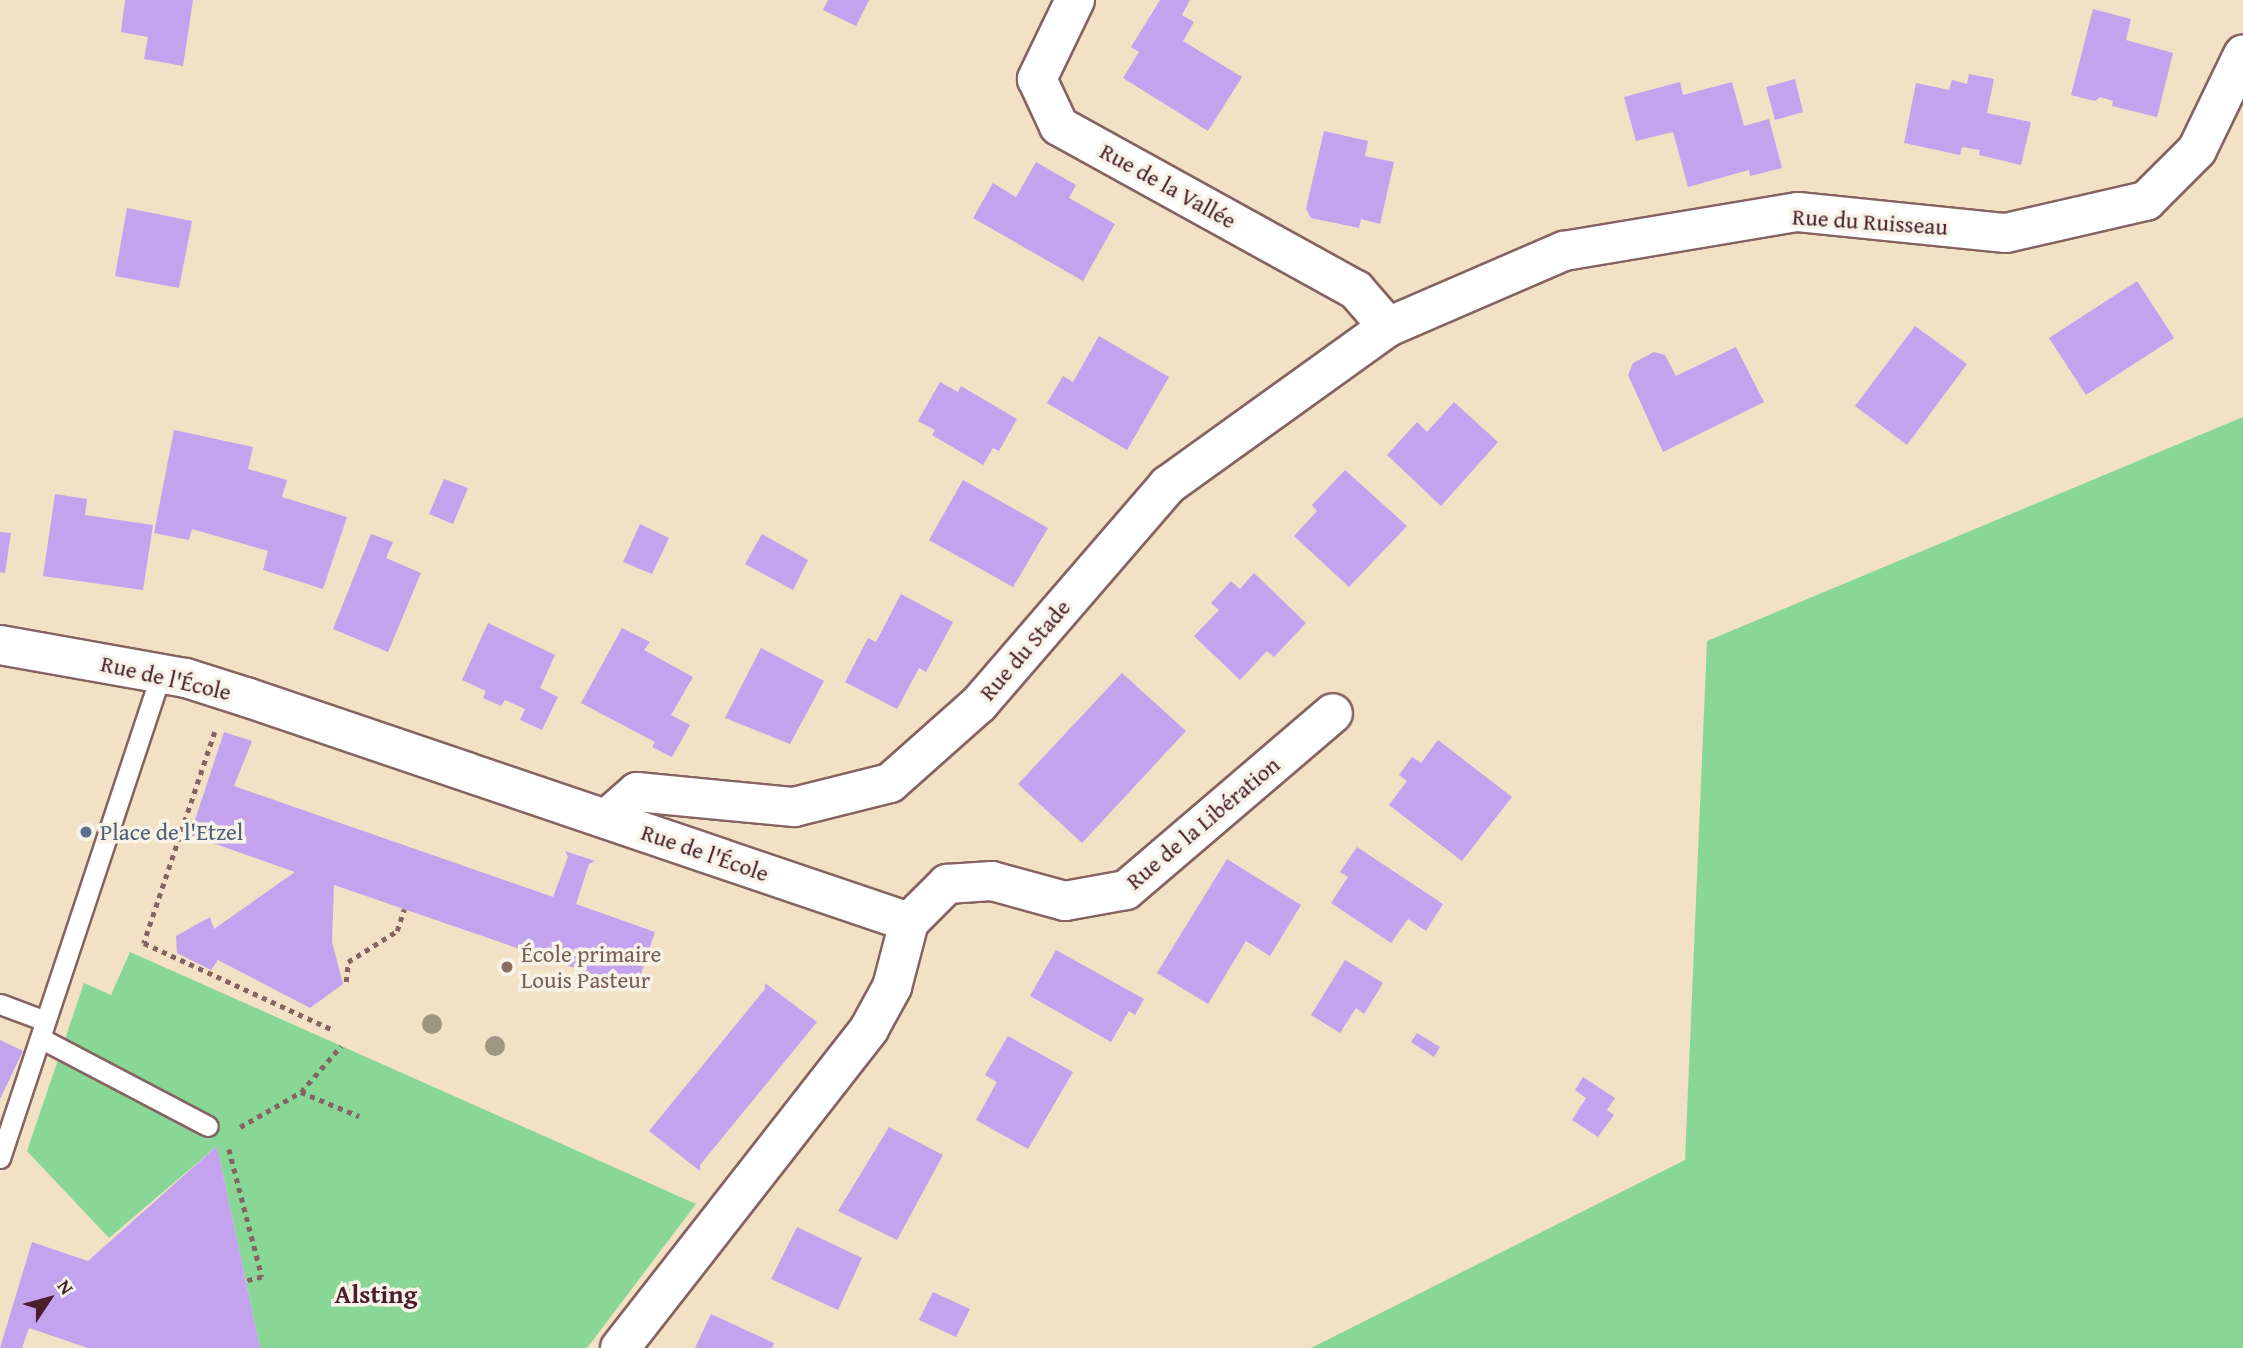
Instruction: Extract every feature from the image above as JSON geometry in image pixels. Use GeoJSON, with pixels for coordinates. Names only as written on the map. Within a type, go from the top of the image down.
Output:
{"type":"FeatureCollection","features":[{"type":"Feature","properties":{"kind":"street","name":"Rue de la Vallée"},"geometry":{"type":"LineString","coordinates":[[1075,0],[1037,79],[1059,126],[1356,290],[1388,327]]}},
{"type":"Feature","properties":{"kind":"street","name":"Rue du Ruisseau"},"geometry":{"type":"LineString","coordinates":[[1388,327],[1564,251],[1798,212],[2006,233],[2146,201],[2197,150],[2243,55]]}},
{"type":"Feature","properties":{"kind":"street","name":"Rue du Stade"},"geometry":{"type":"LineString","coordinates":[[606,819],[637,792],[794,807],[890,783],[979,704],[1168,485],[1388,327]]}},
{"type":"Feature","properties":{"kind":"street","name":"Rue de l'École"},"geometry":{"type":"LineString","coordinates":[[0,645],[161,674],[229,691],[909,922]]}},
{"type":"Feature","properties":{"kind":"street","name":"Rue de la Libération"},"geometry":{"type":"LineString","coordinates":[[909,922],[947,884],[992,881],[1065,901],[1126,890],[1333,713]]}},
{"type":"Feature","properties":{"kind":"street"},"geometry":{"type":"LineString","coordinates":[[620,1348],[869,1029],[892,986],[909,922]]}},
{"type":"Feature","properties":{"kind":"lane"},"geometry":{"type":"LineString","coordinates":[[0,1158],[161,674]]}},
{"type":"Feature","properties":{"kind":"lane"},"geometry":{"type":"LineString","coordinates":[[0,1004],[216,1131]]}},
{"type":"Feature","properties":{"kind":"path"},"geometry":{"type":"LineString","coordinates":[[229,691],[144,943],[333,1030]]}},
{"type":"Feature","properties":{"kind":"path"},"geometry":{"type":"LineString","coordinates":[[346,982],[348,962],[397,931],[404,909]]}},
{"type":"Feature","properties":{"kind":"path"},"geometry":{"type":"LineString","coordinates":[[246,1281],[262,1277],[232,1154],[216,1131],[302,1092],[341,1046]]}},
{"type":"Feature","properties":{"kind":"path"},"geometry":{"type":"LineString","coordinates":[[302,1092],[359,1116]]}},
{"type":"Feature","properties":{"kind":"green space"},"geometry":{"type":"Polygon","coordinates":[[[2243,417],[2243,1348],[1311,1348],[1685,1160],[1707,641],[2243,417]]]}},
{"type":"Feature","properties":{"kind":"green space"},"geometry":{"type":"Polygon","coordinates":[[[130,952],[696,1204],[587,1348],[260,1348],[217,1146],[109,1238],[27,1151],[84,983],[111,995],[130,952]]]}},
{"type":"Feature","properties":{"kind":"building"},"geometry":{"type":"Polygon","coordinates":[[[125,0],[193,0],[183,66],[144,59],[148,37],[121,32],[125,0]]]}},
{"type":"Feature","properties":{"kind":"building"},"geometry":{"type":"Polygon","coordinates":[[[828,0],[869,0],[856,26],[823,10],[828,0]]]}},
{"type":"Feature","properties":{"kind":"building"},"geometry":{"type":"Polygon","coordinates":[[[1160,0],[1190,0],[1182,15],[1194,22],[1183,41],[1242,77],[1208,131],[1123,78],[1139,52],[1131,47],[1160,0]]]}},
{"type":"Feature","properties":{"kind":"building"},"geometry":{"type":"Polygon","coordinates":[[[2093,9],[2131,19],[2126,40],[2173,53],[2157,117],[2112,106],[2113,101],[2100,97],[2095,101],[2071,95],[2093,9]]]}},
{"type":"Feature","properties":{"kind":"building"},"geometry":{"type":"Polygon","coordinates":[[[1969,74],[1994,79],[1987,113],[2031,122],[2021,165],[1979,155],[1980,150],[1962,147],[1960,155],[1904,143],[1916,83],[1949,90],[1952,80],[1967,84],[1969,74]]]}},
{"type":"Feature","properties":{"kind":"building"},"geometry":{"type":"Polygon","coordinates":[[[1795,79],[1803,112],[1775,120],[1766,87],[1795,79]]]}},
{"type":"Feature","properties":{"kind":"building"},"geometry":{"type":"Polygon","coordinates":[[[1680,82],[1683,95],[1732,82],[1744,126],[1769,119],[1782,168],[1750,176],[1749,170],[1688,187],[1673,132],[1636,141],[1624,97],[1680,82]]]}},
{"type":"Feature","properties":{"kind":"building"},"geometry":{"type":"Polygon","coordinates":[[[1324,131],[1368,141],[1365,156],[1394,162],[1380,224],[1361,219],[1359,228],[1311,218],[1306,209],[1324,131]]]}},
{"type":"Feature","properties":{"kind":"building"},"geometry":{"type":"Polygon","coordinates":[[[1036,162],[1076,185],[1069,198],[1115,224],[1083,281],[973,218],[993,183],[1016,197],[1036,162]]]}},
{"type":"Feature","properties":{"kind":"building"},"geometry":{"type":"Polygon","coordinates":[[[127,208],[192,221],[179,288],[115,276],[127,208]]]}},
{"type":"Feature","properties":{"kind":"building"},"geometry":{"type":"Polygon","coordinates":[[[2137,281],[2174,338],[2086,395],[2049,338],[2137,281]]]}},
{"type":"Feature","properties":{"kind":"building"},"geometry":{"type":"Polygon","coordinates":[[[1915,326],[1967,364],[1907,445],[1855,406],[1915,326]]]}},
{"type":"Feature","properties":{"kind":"building"},"geometry":{"type":"Polygon","coordinates":[[[1099,336],[1169,377],[1127,450],[1047,403],[1063,376],[1073,382],[1099,336]]]}},
{"type":"Feature","properties":{"kind":"building"},"geometry":{"type":"Polygon","coordinates":[[[1736,347],[1764,402],[1663,452],[1628,375],[1633,363],[1654,352],[1665,355],[1676,376],[1736,347]]]}},
{"type":"Feature","properties":{"kind":"building"},"geometry":{"type":"Polygon","coordinates":[[[940,382],[958,392],[961,386],[1017,419],[999,451],[993,448],[983,465],[932,435],[935,430],[918,421],[940,382]]]}},
{"type":"Feature","properties":{"kind":"building"},"geometry":{"type":"Polygon","coordinates":[[[1454,402],[1498,442],[1441,506],[1387,455],[1417,422],[1427,432],[1454,402]]]}},
{"type":"Feature","properties":{"kind":"building"},"geometry":{"type":"Polygon","coordinates":[[[174,430],[253,447],[248,469],[287,480],[282,497],[347,517],[323,589],[263,570],[268,551],[192,529],[189,540],[154,533],[174,430]]]}},
{"type":"Feature","properties":{"kind":"building"},"geometry":{"type":"Polygon","coordinates":[[[1345,470],[1407,526],[1349,587],[1294,536],[1317,511],[1312,505],[1345,470]]]}},
{"type":"Feature","properties":{"kind":"building"},"geometry":{"type":"Polygon","coordinates":[[[444,479],[468,488],[453,524],[429,514],[444,479]]]}},
{"type":"Feature","properties":{"kind":"building"},"geometry":{"type":"Polygon","coordinates":[[[963,480],[1048,528],[1013,587],[929,540],[963,480]]]}},
{"type":"Feature","properties":{"kind":"building"},"geometry":{"type":"Polygon","coordinates":[[[55,494],[87,499],[85,515],[153,525],[143,590],[43,576],[55,494]]]}},
{"type":"Feature","properties":{"kind":"building"},"geometry":{"type":"Polygon","coordinates":[[[640,524],[669,538],[652,574],[623,562],[640,524]]]}},
{"type":"Feature","properties":{"kind":"building"},"geometry":{"type":"Polygon","coordinates":[[[0,532],[11,533],[5,573],[0,572],[0,532]]]}},
{"type":"Feature","properties":{"kind":"building"},"geometry":{"type":"Polygon","coordinates":[[[371,534],[393,542],[386,558],[421,573],[388,652],[333,629],[371,534]]]}},
{"type":"Feature","properties":{"kind":"building"},"geometry":{"type":"Polygon","coordinates":[[[762,534],[808,560],[793,590],[745,564],[762,534]]]}},
{"type":"Feature","properties":{"kind":"building"},"geometry":{"type":"Polygon","coordinates":[[[1254,573],[1306,623],[1274,657],[1267,651],[1240,680],[1194,636],[1219,610],[1211,603],[1231,581],[1240,589],[1254,573]]]}},
{"type":"Feature","properties":{"kind":"building"},"geometry":{"type":"Polygon","coordinates":[[[901,594],[953,622],[926,672],[919,668],[897,709],[845,682],[868,638],[876,642],[901,594]]]}},
{"type":"Feature","properties":{"kind":"building"},"geometry":{"type":"Polygon","coordinates":[[[488,623],[555,655],[540,688],[558,697],[542,730],[520,720],[525,709],[505,700],[501,706],[483,698],[486,691],[462,680],[488,623]]]}},
{"type":"Feature","properties":{"kind":"building"},"geometry":{"type":"Polygon","coordinates":[[[622,628],[650,642],[644,650],[693,677],[671,715],[690,725],[672,757],[652,747],[655,742],[581,703],[622,628]]]}},
{"type":"Feature","properties":{"kind":"building"},"geometry":{"type":"Polygon","coordinates":[[[761,648],[824,681],[790,744],[725,718],[761,648]]]}},
{"type":"Feature","properties":{"kind":"building"},"geometry":{"type":"Polygon","coordinates":[[[1122,673],[1186,731],[1082,843],[1018,784],[1122,673]]]}},
{"type":"Feature","properties":{"kind":"building"},"geometry":{"type":"Polygon","coordinates":[[[224,732],[252,741],[234,786],[553,897],[568,857],[565,851],[595,861],[589,864],[576,904],[655,932],[636,989],[334,885],[332,942],[343,984],[310,1008],[218,960],[211,970],[177,953],[176,936],[210,917],[214,929],[295,872],[190,835],[224,732]]]}},
{"type":"Feature","properties":{"kind":"building"},"geometry":{"type":"Polygon","coordinates":[[[1438,740],[1512,797],[1462,861],[1389,805],[1407,781],[1399,775],[1412,757],[1421,763],[1438,740]]]}},
{"type":"Feature","properties":{"kind":"building"},"geometry":{"type":"Polygon","coordinates":[[[1357,847],[1443,904],[1426,931],[1408,919],[1391,943],[1331,903],[1348,877],[1340,872],[1357,847]]]}},
{"type":"Feature","properties":{"kind":"building"},"geometry":{"type":"Polygon","coordinates":[[[1227,859],[1301,905],[1270,956],[1246,941],[1208,1004],[1157,973],[1227,859]]]}},
{"type":"Feature","properties":{"kind":"building"},"geometry":{"type":"Polygon","coordinates":[[[1056,950],[1144,999],[1135,1015],[1129,1011],[1111,1042],[1030,996],[1056,950]]]}},
{"type":"Feature","properties":{"kind":"building"},"geometry":{"type":"Polygon","coordinates":[[[1345,960],[1383,983],[1364,1014],[1356,1008],[1340,1033],[1311,1015],[1345,960]]]}},
{"type":"Feature","properties":{"kind":"building"},"geometry":{"type":"Polygon","coordinates":[[[765,983],[817,1022],[700,1165],[700,1171],[649,1131],[765,989],[765,983]]]}},
{"type":"Feature","properties":{"kind":"building"},"geometry":{"type":"Polygon","coordinates":[[[1417,1033],[1440,1047],[1434,1057],[1411,1042],[1417,1033]]]}},
{"type":"Feature","properties":{"kind":"building"},"geometry":{"type":"Polygon","coordinates":[[[1008,1036],[1073,1072],[1028,1149],[976,1120],[997,1082],[985,1075],[1008,1036]]]}},
{"type":"Feature","properties":{"kind":"building"},"geometry":{"type":"Polygon","coordinates":[[[0,1040],[23,1051],[0,1099],[0,1040]]]}},
{"type":"Feature","properties":{"kind":"building"},"geometry":{"type":"Polygon","coordinates":[[[1583,1077],[1615,1098],[1607,1110],[1614,1115],[1598,1137],[1572,1120],[1586,1098],[1575,1090],[1583,1077]]]}},
{"type":"Feature","properties":{"kind":"building"},"geometry":{"type":"Polygon","coordinates":[[[889,1127],[943,1155],[897,1240],[838,1211],[889,1127]]]}},
{"type":"Feature","properties":{"kind":"building"},"geometry":{"type":"Polygon","coordinates":[[[217,1146],[260,1348],[88,1348],[29,1328],[22,1348],[0,1348],[32,1242],[88,1261],[217,1146]]]}},
{"type":"Feature","properties":{"kind":"building"},"geometry":{"type":"Polygon","coordinates":[[[797,1227],[862,1258],[838,1310],[771,1279],[797,1227]]]}},
{"type":"Feature","properties":{"kind":"building"},"geometry":{"type":"Polygon","coordinates":[[[933,1292],[970,1309],[956,1337],[919,1320],[933,1292]]]}},
{"type":"Feature","properties":{"kind":"building"},"geometry":{"type":"Polygon","coordinates":[[[711,1314],[774,1343],[772,1348],[695,1348],[711,1314]]]}},
{"type":"Feature","properties":{"kind":"place","name":"Place de l'Etzel"},"geometry":{"type":"Point","coordinates":[86,832]}},
{"type":"Feature","properties":{"kind":"place","name":"École primaire Louis Pasteur"},"geometry":{"type":"Point","coordinates":[507,967]}},
{"type":"Feature","properties":{"kind":"district","name":"Alsting"},"geometry":{"type":"Point","coordinates":[376,1294]}}]}
